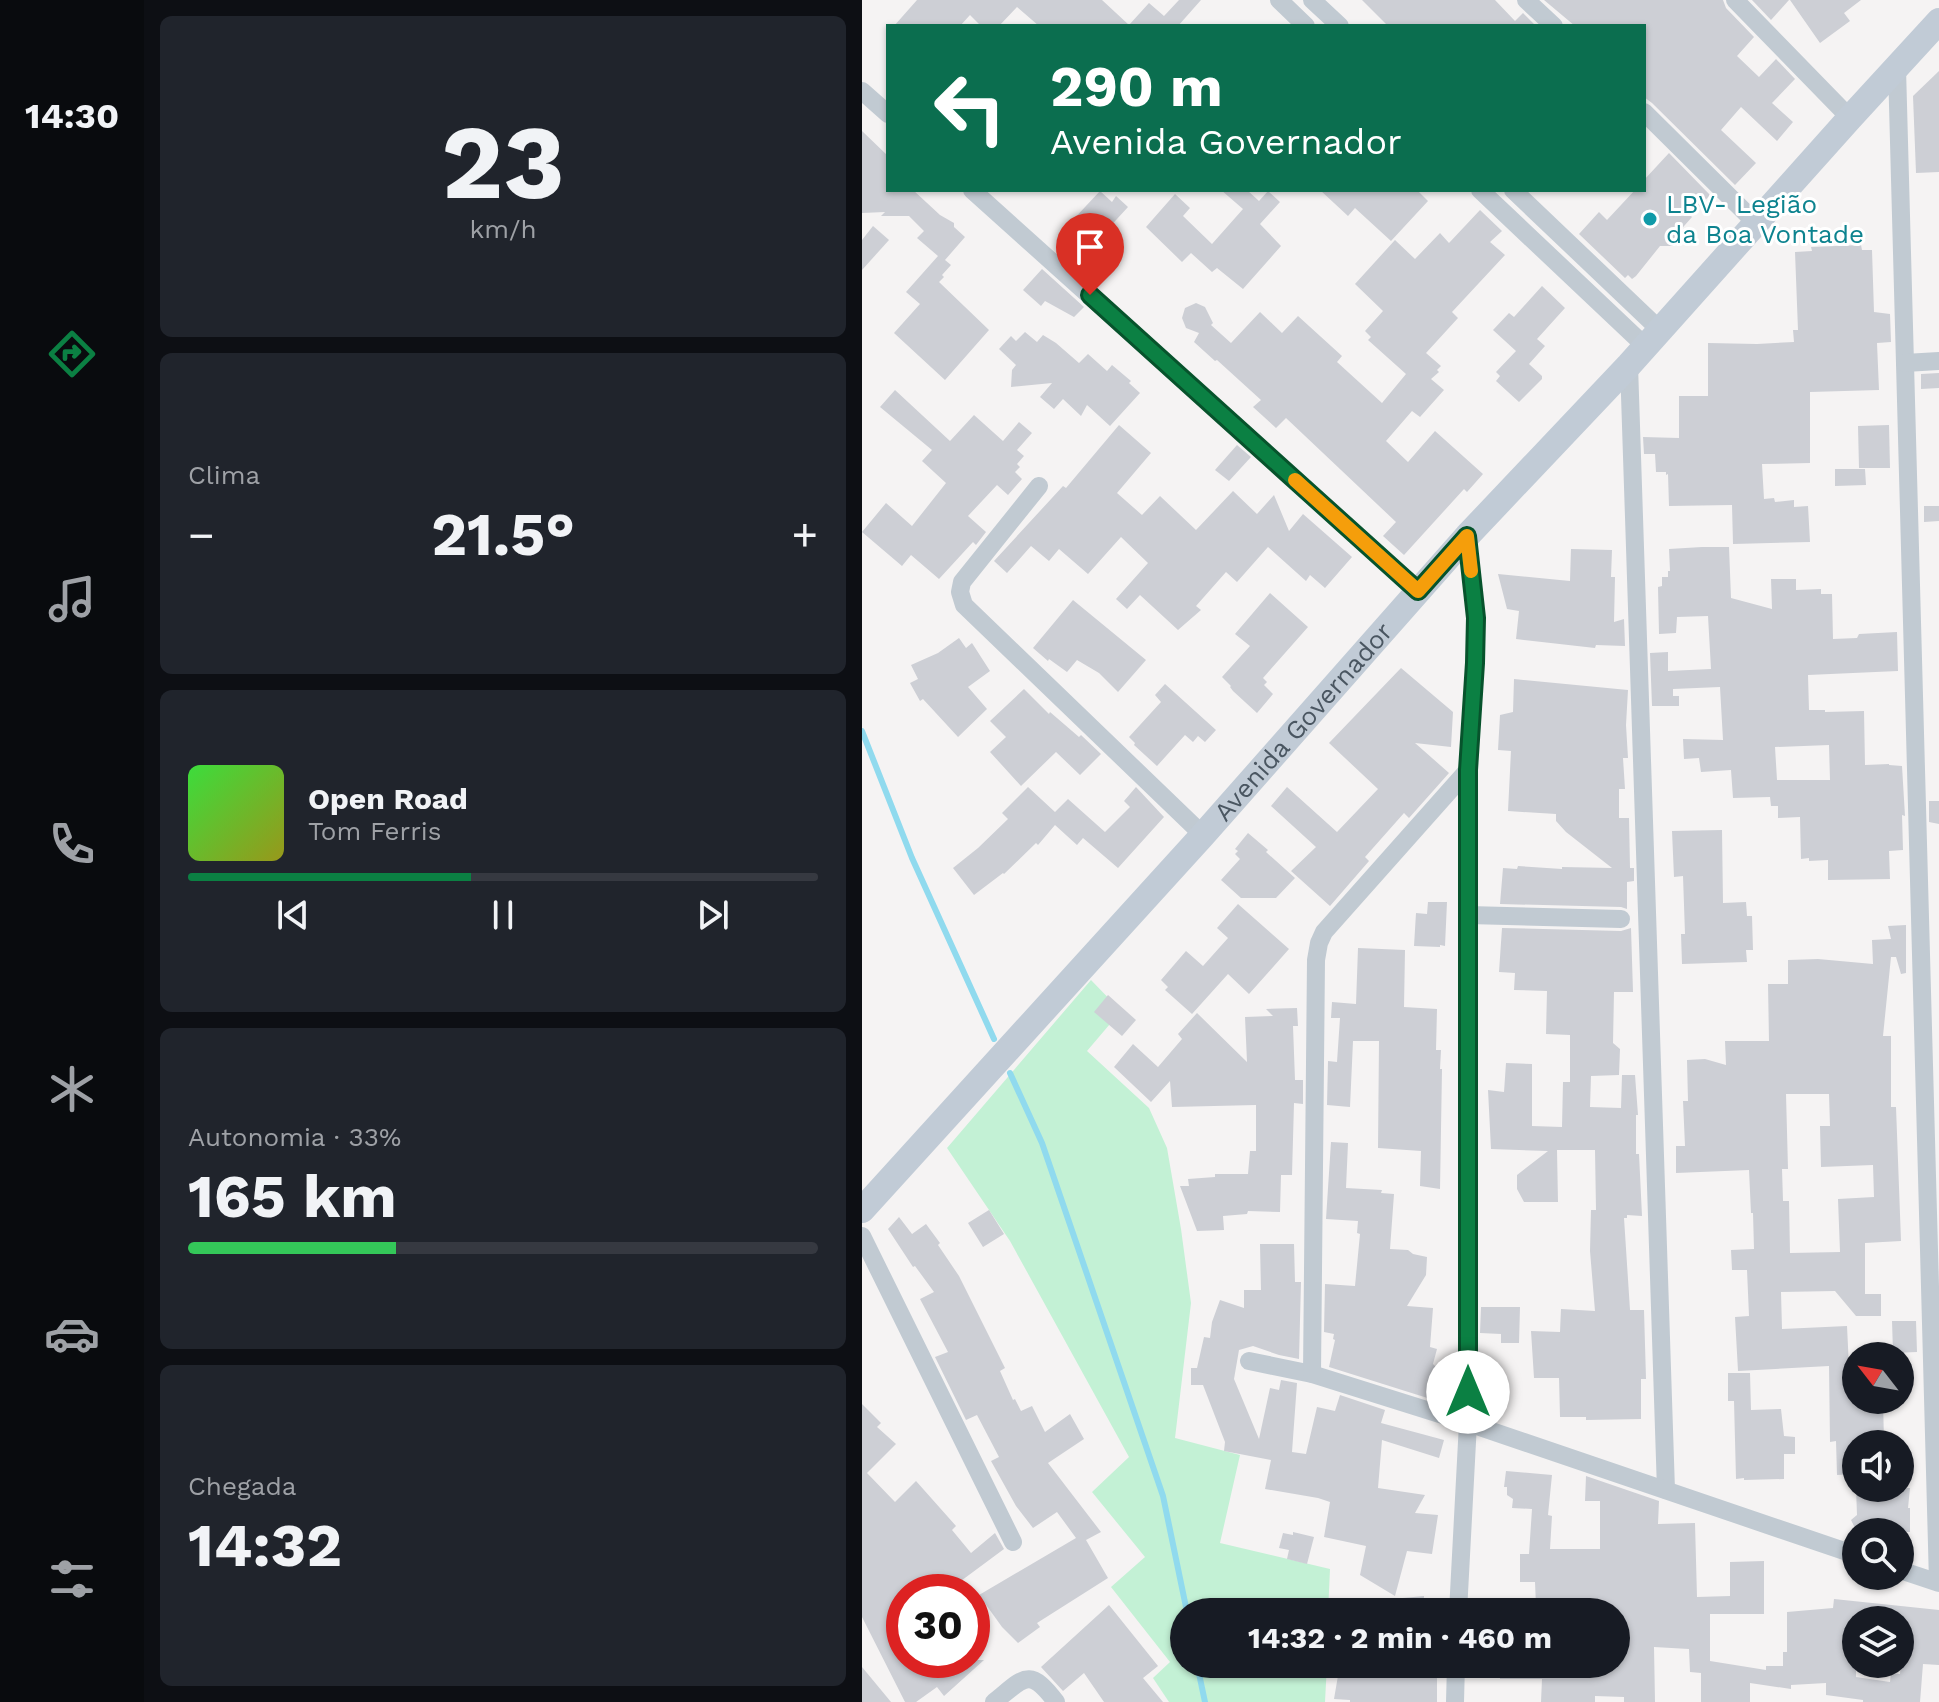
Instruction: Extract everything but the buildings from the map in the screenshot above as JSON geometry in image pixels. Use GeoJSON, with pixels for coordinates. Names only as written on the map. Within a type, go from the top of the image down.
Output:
{"type":"FeatureCollection","features":[{"type":"Feature","properties":{"kind":"street"},"geometry":{"type":"LineString","coordinates":[[1279,0],[1304,24]]}},
{"type":"Feature","properties":{"kind":"street"},"geometry":{"type":"LineString","coordinates":[[1312,0],[1338,24]]}},
{"type":"Feature","properties":{"kind":"street"},"geometry":{"type":"LineString","coordinates":[[1526,0],[1552,24]]}},
{"type":"Feature","properties":{"kind":"street"},"geometry":{"type":"LineString","coordinates":[[1735,0],[1850,118]]}},
{"type":"Feature","properties":{"kind":"street","name":"Avenida Governador"},"geometry":{"type":"LineString","coordinates":[[862,1210],[1203,835],[1467,536],[1645,347],[1939,21]]}},
{"type":"Feature","properties":{"kind":"street"},"geometry":{"type":"LineString","coordinates":[[1897,68],[1938,1583],[1914,1575]]}},
{"type":"Feature","properties":{"kind":"street"},"geometry":{"type":"LineString","coordinates":[[862,91],[886,112]]}},
{"type":"Feature","properties":{"kind":"street"},"geometry":{"type":"LineString","coordinates":[[1646,114],[1756,223]]}},
{"type":"Feature","properties":{"kind":"street"},"geometry":{"type":"LineString","coordinates":[[974,192],[1418,591]]}},
{"type":"Feature","properties":{"kind":"street"},"geometry":{"type":"LineString","coordinates":[[1482,192],[1645,347]]}},
{"type":"Feature","properties":{"kind":"street"},"geometry":{"type":"LineString","coordinates":[[1515,192],[1645,347],[1666,1490]]}},
{"type":"Feature","properties":{"kind":"street"},"geometry":{"type":"LineString","coordinates":[[1905,363],[1939,361]]}},
{"type":"Feature","properties":{"kind":"street"},"geometry":{"type":"LineString","coordinates":[[1039,486],[962,582],[960,592],[964,605],[1203,835]]}},
{"type":"Feature","properties":{"kind":"street"},"geometry":{"type":"LineString","coordinates":[[1459,1598],[1468,1423],[1468,770],[1476,618],[1467,536]]}},
{"type":"Feature","properties":{"kind":"street"},"geometry":{"type":"LineString","coordinates":[[1312,1374],[1316,960],[1319,943],[1324,932],[1468,770]]}},
{"type":"Feature","properties":{"kind":"street"},"geometry":{"type":"LineString","coordinates":[[1468,915],[1621,919]]}},
{"type":"Feature","properties":{"kind":"street"},"geometry":{"type":"LineString","coordinates":[[862,1236],[1013,1542]]}},
{"type":"Feature","properties":{"kind":"street"},"geometry":{"type":"LineString","coordinates":[[1249,1361],[1312,1374],[1468,1423],[1842,1550]]}},
{"type":"Feature","properties":{"kind":"street"},"geometry":{"type":"LineString","coordinates":[[1455,1702],[1456,1678]]}},
{"type":"Feature","properties":{"kind":"street"},"geometry":{"type":"LineString","coordinates":[[994,1702],[1028,1679],[1043,1686],[1056,1702]]}},
{"type":"Feature","properties":{"kind":"green space"},"geometry":{"type":"Polygon","coordinates":[[[1091,980],[1121,1011],[1087,1051],[1149,1108],[1167,1148],[1191,1303],[1175,1438],[1240,1455],[1220,1543],[1330,1569],[1329,1598],[1170,1598],[1170,1662],[1111,1587],[1145,1557],[1092,1492],[1129,1457],[1010,1241],[947,1148],[1091,980]]]}},
{"type":"Feature","properties":{"kind":"green space"},"geometry":{"type":"Polygon","coordinates":[[[1170,1662],[1170,1678],[1326,1678],[1325,1702],[1169,1702],[1153,1678],[1170,1662]]]}},
{"type":"Feature","properties":{"kind":"waterway"},"geometry":{"type":"LineString","coordinates":[[862,731],[912,858],[994,1039]]}},
{"type":"Feature","properties":{"kind":"waterway"},"geometry":{"type":"LineString","coordinates":[[1010,1073],[1042,1143],[1163,1496],[1184,1598]]}},
{"type":"Feature","properties":{"kind":"waterway"},"geometry":{"type":"LineString","coordinates":[[1200,1678],[1205,1702]]}},
{"type":"Feature","properties":{"kind":"slow traffic"},"geometry":{"type":"LineString","coordinates":[[1295,480],[1418,591],[1467,536],[1471,571]]}},
{"type":"Feature","properties":{"kind":"place","name":"LBV- Legião da Boa Vontade"},"geometry":{"type":"Point","coordinates":[1650,219]}},
{"type":"Feature","properties":{"kind":"route"},"geometry":{"type":"LineString","coordinates":[[1090,295],[1418,591],[1467,536],[1476,618],[1468,770],[1468,1392]]}}]}
